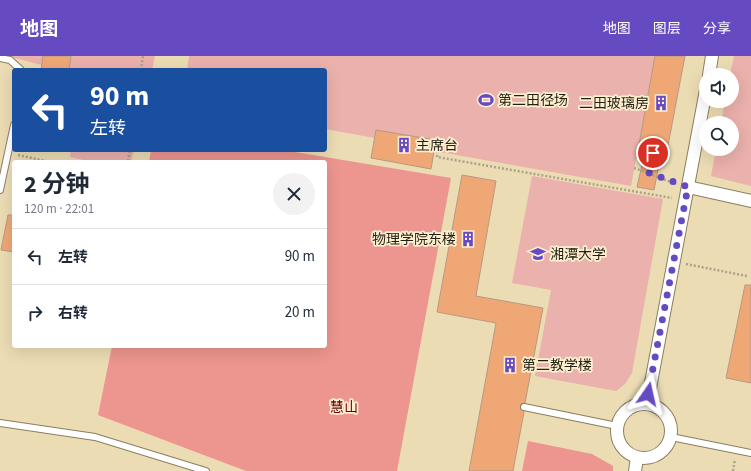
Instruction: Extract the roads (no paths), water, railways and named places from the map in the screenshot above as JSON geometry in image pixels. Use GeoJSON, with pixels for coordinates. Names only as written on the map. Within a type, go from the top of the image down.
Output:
{"type":"FeatureCollection","features":[{"type":"Feature","properties":{"kind":"street"},"geometry":{"type":"LineString","coordinates":[[710,68],[712,56]]}},
{"type":"Feature","properties":{"kind":"street"},"geometry":{"type":"LineString","coordinates":[[647,404],[703,108]]}},
{"type":"Feature","properties":{"kind":"street"},"geometry":{"type":"LineString","coordinates":[[688,187],[751,201]]}},
{"type":"Feature","properties":{"kind":"street"},"geometry":{"type":"LineString","coordinates":[[647,404],[656,406],[664,411],[672,428],[668,445],[662,452],[646,459],[637,458],[630,455],[620,444],[616,426],[624,413],[630,407],[647,404]]}},
{"type":"Feature","properties":{"kind":"street"},"geometry":{"type":"LineString","coordinates":[[635,471],[637,458]]}},
{"type":"Feature","properties":{"kind":"lane"},"geometry":{"type":"LineString","coordinates":[[0,58],[10,60],[19,68]]}},
{"type":"Feature","properties":{"kind":"lane"},"geometry":{"type":"LineString","coordinates":[[0,190],[12,134]]}},
{"type":"Feature","properties":{"kind":"lane"},"geometry":{"type":"LineString","coordinates":[[524,407],[616,426]]}},
{"type":"Feature","properties":{"kind":"lane"},"geometry":{"type":"LineString","coordinates":[[0,423],[95,437],[206,471]]}},
{"type":"Feature","properties":{"kind":"lane"},"geometry":{"type":"LineString","coordinates":[[671,437],[751,453]]}},
{"type":"Feature","properties":{"kind":"place","name":"第二田径场"},"geometry":{"type":"Point","coordinates":[486,100]}},
{"type":"Feature","properties":{"kind":"place","name":"二田玻璃房"},"geometry":{"type":"Point","coordinates":[661,103]}},
{"type":"Feature","properties":{"kind":"place","name":"主席台"},"geometry":{"type":"Point","coordinates":[404,145]}},
{"type":"Feature","properties":{"kind":"place","name":"物理学院东楼"},"geometry":{"type":"Point","coordinates":[468,239]}},
{"type":"Feature","properties":{"kind":"place","name":"湘潭大学"},"geometry":{"type":"Point","coordinates":[538,254]}},
{"type":"Feature","properties":{"kind":"place","name":"第二教学楼"},"geometry":{"type":"Point","coordinates":[510,365]}},
{"type":"Feature","properties":{"kind":"park label","name":"慧山"},"geometry":{"type":"Point","coordinates":[344,407]}}]}
